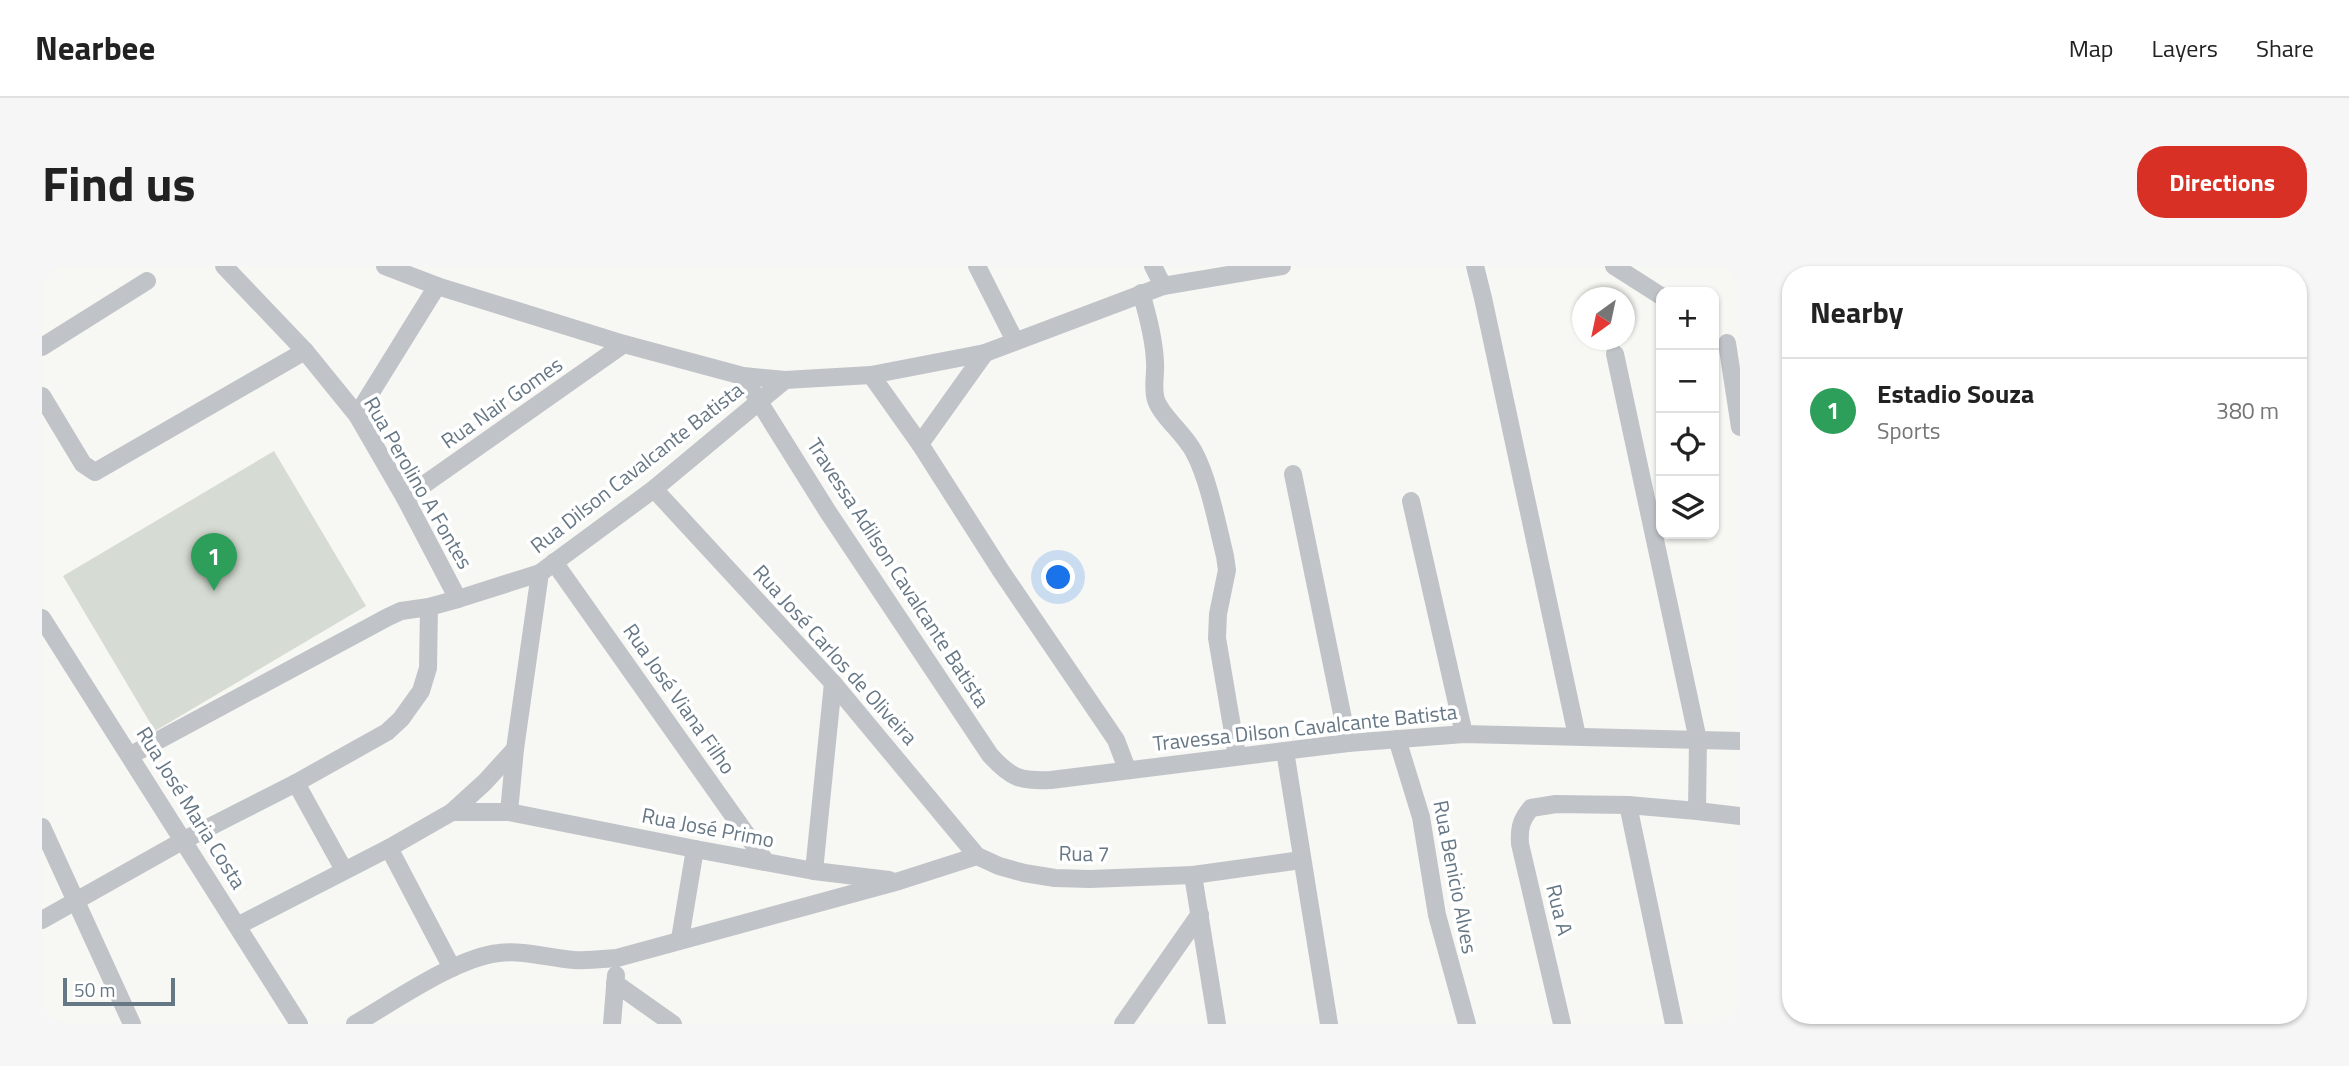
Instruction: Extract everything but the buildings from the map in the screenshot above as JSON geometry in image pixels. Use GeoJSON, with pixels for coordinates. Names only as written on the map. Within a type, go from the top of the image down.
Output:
{"type":"FeatureCollection","features":[{"type":"Feature","properties":{"kind":"street","name":"Rua Perolino A Fontes"},"geometry":{"type":"LineString","coordinates":[[224,266],[305,351],[357,415],[405,498],[458,599]]}},
{"type":"Feature","properties":{"kind":"street"},"geometry":{"type":"LineString","coordinates":[[385,266],[437,286],[624,344],[743,376],[785,380],[871,375],[985,353],[1163,286],[1282,266]]}},
{"type":"Feature","properties":{"kind":"street"},"geometry":{"type":"LineString","coordinates":[[1153,266],[1163,286]]}},
{"type":"Feature","properties":{"kind":"street"},"geometry":{"type":"LineString","coordinates":[[1475,266],[1577,736]]}},
{"type":"Feature","properties":{"kind":"street"},"geometry":{"type":"LineString","coordinates":[[1614,266],[1656,293]]}},
{"type":"Feature","properties":{"kind":"street"},"geometry":{"type":"LineString","coordinates":[[982,268],[1015,341]]}},
{"type":"Feature","properties":{"kind":"street"},"geometry":{"type":"LineString","coordinates":[[42,347],[147,281]]}},
{"type":"Feature","properties":{"kind":"street"},"geometry":{"type":"LineString","coordinates":[[357,415],[437,286]]}},
{"type":"Feature","properties":{"kind":"street"},"geometry":{"type":"LineString","coordinates":[[1141,293],[1154,344],[1153,389],[1156,400],[1187,439],[1196,456],[1225,556],[1227,570],[1218,614],[1217,638],[1237,756]]}},
{"type":"Feature","properties":{"kind":"street","name":"Rua Nair Gomes"},"geometry":{"type":"LineString","coordinates":[[405,498],[624,344]]}},
{"type":"Feature","properties":{"kind":"street"},"geometry":{"type":"LineString","coordinates":[[1727,344],[1740,427]]}},
{"type":"Feature","properties":{"kind":"street"},"geometry":{"type":"LineString","coordinates":[[42,396],[83,464],[90,470],[97,471],[305,351]]}},
{"type":"Feature","properties":{"kind":"street"},"geometry":{"type":"LineString","coordinates":[[920,444],[985,353]]}},
{"type":"Feature","properties":{"kind":"street"},"geometry":{"type":"LineString","coordinates":[[1615,354],[1698,740],[1697,811]]}},
{"type":"Feature","properties":{"kind":"street","name":"Travessa Dilson Cavalcante Batista"},"geometry":{"type":"LineString","coordinates":[[871,375],[920,444],[1001,571],[1116,740],[1127,769]]}},
{"type":"Feature","properties":{"kind":"street","name":"Travessa Adilson Cavalcante Batista"},"geometry":{"type":"LineString","coordinates":[[743,376],[828,512],[990,755],[1005,772],[1028,781]]}},
{"type":"Feature","properties":{"kind":"street","name":"Rua Dilson Cavalcante Batista"},"geometry":{"type":"LineString","coordinates":[[131,755],[401,611],[458,599],[547,568],[654,489],[785,380]]}},
{"type":"Feature","properties":{"kind":"street"},"geometry":{"type":"LineString","coordinates":[[1293,474],[1348,743]]}},
{"type":"Feature","properties":{"kind":"street","name":"Rua José Carlos de Oliveira"},"geometry":{"type":"LineString","coordinates":[[654,489],[833,682],[977,856]]}},
{"type":"Feature","properties":{"kind":"street"},"geometry":{"type":"LineString","coordinates":[[1411,501],[1464,734]]}},
{"type":"Feature","properties":{"kind":"street"},"geometry":{"type":"LineString","coordinates":[[509,812],[515,749],[547,568]]}},
{"type":"Feature","properties":{"kind":"street","name":"Rua José Viana Filho"},"geometry":{"type":"LineString","coordinates":[[547,568],[766,862]]}},
{"type":"Feature","properties":{"kind":"street"},"geometry":{"type":"LineString","coordinates":[[42,920],[184,840],[387,732],[412,706],[421,691],[428,668],[429,607]]}},
{"type":"Feature","properties":{"kind":"street","name":"Rua José Maria Costa"},"geometry":{"type":"LineString","coordinates":[[42,618],[239,925],[299,1024]]}},
{"type":"Feature","properties":{"kind":"street"},"geometry":{"type":"LineString","coordinates":[[814,871],[833,682]]}},
{"type":"Feature","properties":{"kind":"street","name":"Travessa Dilson Cavalcante Batista"},"geometry":{"type":"LineString","coordinates":[[1028,781],[1348,743],[1464,734],[1740,741]]}},
{"type":"Feature","properties":{"kind":"street","name":"Rua Benicio Alves"},"geometry":{"type":"LineString","coordinates":[[1398,739],[1421,817],[1439,925],[1467,1024]]}},
{"type":"Feature","properties":{"kind":"street"},"geometry":{"type":"LineString","coordinates":[[239,925],[389,848],[452,812],[485,782],[515,749]]}},
{"type":"Feature","properties":{"kind":"street"},"geometry":{"type":"LineString","coordinates":[[1286,751],[1301,860],[1329,1024]]}},
{"type":"Feature","properties":{"kind":"street"},"geometry":{"type":"LineString","coordinates":[[296,782],[344,870]]}},
{"type":"Feature","properties":{"kind":"street","name":"Rua A"},"geometry":{"type":"LineString","coordinates":[[1562,1024],[1520,844],[1520,823],[1531,808],[1545,804],[1628,805]]}},
{"type":"Feature","properties":{"kind":"street"},"geometry":{"type":"LineString","coordinates":[[1674,1024],[1628,805],[1740,816]]}},
{"type":"Feature","properties":{"kind":"street","name":"Rua José Primo"},"geometry":{"type":"LineString","coordinates":[[452,812],[509,812],[814,871],[899,881]]}},
{"type":"Feature","properties":{"kind":"street"},"geometry":{"type":"LineString","coordinates":[[42,827],[132,1024]]}},
{"type":"Feature","properties":{"kind":"street"},"geometry":{"type":"LineString","coordinates":[[389,848],[452,968]]}},
{"type":"Feature","properties":{"kind":"street"},"geometry":{"type":"LineString","coordinates":[[680,939],[695,849]]}},
{"type":"Feature","properties":{"kind":"street"},"geometry":{"type":"LineString","coordinates":[[355,1024],[452,968],[476,958],[517,952],[575,960],[617,958],[899,881],[977,856]]}},
{"type":"Feature","properties":{"kind":"street","name":"Rua 7"},"geometry":{"type":"LineString","coordinates":[[977,856],[1024,873],[1055,878],[1090,879],[1193,875],[1301,860]]}},
{"type":"Feature","properties":{"kind":"street"},"geometry":{"type":"LineString","coordinates":[[1193,875],[1217,1024]]}},
{"type":"Feature","properties":{"kind":"street"},"geometry":{"type":"LineString","coordinates":[[1123,1024],[1200,914]]}},
{"type":"Feature","properties":{"kind":"street"},"geometry":{"type":"LineString","coordinates":[[612,1024],[617,958]]}},
{"type":"Feature","properties":{"kind":"street"},"geometry":{"type":"LineString","coordinates":[[615,983],[673,1024]]}},
{"type":"Feature","properties":{"kind":"shaded area"},"geometry":{"type":"Polygon","coordinates":[[[274,451],[366,606],[155,731],[63,576],[274,451]]]}},
{"type":"Feature","properties":{"kind":"place","name":"Estadio Souza"},"geometry":{"type":"Point","coordinates":[214,591]}}]}
